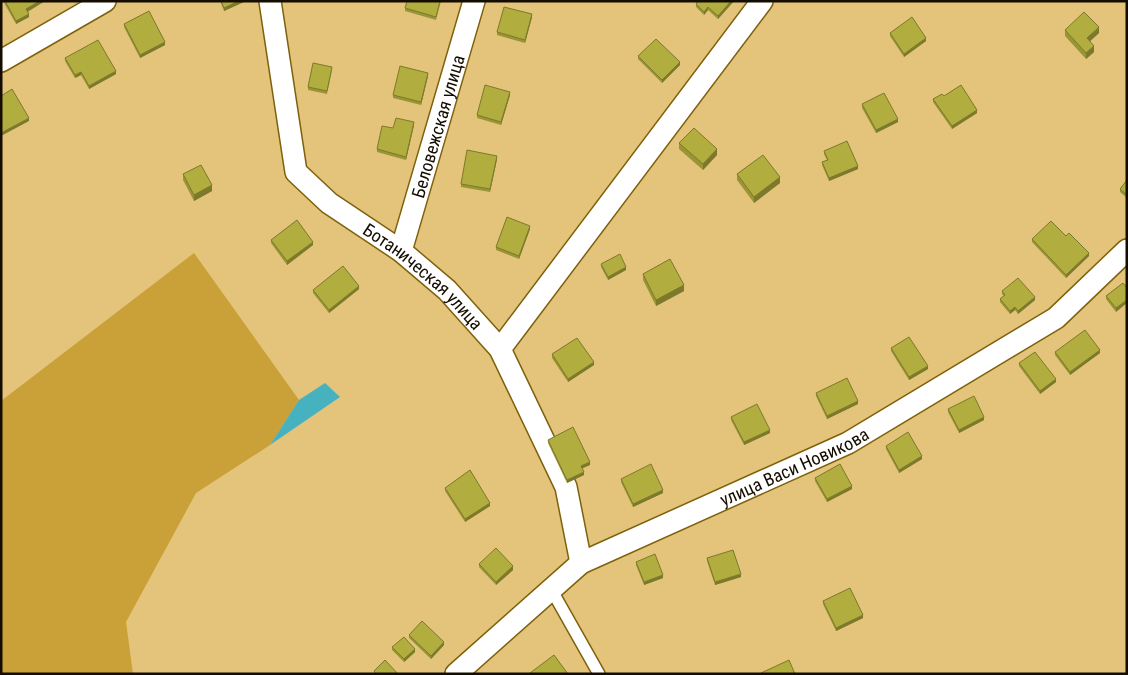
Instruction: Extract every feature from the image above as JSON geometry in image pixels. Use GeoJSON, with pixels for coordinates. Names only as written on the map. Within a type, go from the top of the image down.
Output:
{"type":"FeatureCollection","features":[{"type":"Feature","properties":{"kind":"street"},"geometry":{"type":"LineString","coordinates":[[1,61],[105,1]]}},
{"type":"Feature","properties":{"kind":"street","name":"Ботаническая улица"},"geometry":{"type":"LineString","coordinates":[[270,1],[296,172],[329,203],[400,251],[447,290],[500,349],[566,487],[581,563]]}},
{"type":"Feature","properties":{"kind":"street","name":"Беловежская улица"},"geometry":{"type":"LineString","coordinates":[[400,251],[474,1]]}},
{"type":"Feature","properties":{"kind":"street"},"geometry":{"type":"LineString","coordinates":[[500,349],[762,1]]}},
{"type":"Feature","properties":{"kind":"street","name":"улица Васи Новикова"},"geometry":{"type":"LineString","coordinates":[[456,674],[581,563],[848,444],[1056,318],[1127,250]]}},
{"type":"Feature","properties":{"kind":"lane"},"geometry":{"type":"LineString","coordinates":[[551,589],[599,674]]}},
{"type":"Feature","properties":{"kind":"shaded area"},"geometry":{"type":"Polygon","coordinates":[[[194,253],[299,400],[270,445],[196,493],[126,622],[133,674],[1,674],[1,401],[194,253]]]}},
{"type":"Feature","properties":{"kind":"water"},"geometry":{"type":"Polygon","coordinates":[[[325,383],[340,397],[270,445],[299,400],[325,383]]]}},
{"type":"Feature","properties":{"kind":"building"},"geometry":{"type":"Polygon","coordinates":[[[5,1],[40,1],[26,9],[29,14],[16,21],[5,1]]]}},
{"type":"Feature","properties":{"kind":"building"},"geometry":{"type":"Polygon","coordinates":[[[221,1],[239,1],[224,8],[221,1]]]}},
{"type":"Feature","properties":{"kind":"building"},"geometry":{"type":"Polygon","coordinates":[[[407,1],[440,1],[436,17],[405,8],[407,1]]]}},
{"type":"Feature","properties":{"kind":"building"},"geometry":{"type":"Polygon","coordinates":[[[698,1],[731,1],[718,16],[708,7],[704,12],[696,4],[698,1]]]}},
{"type":"Feature","properties":{"kind":"building"},"geometry":{"type":"Polygon","coordinates":[[[504,7],[532,14],[525,40],[497,32],[504,7]]]}},
{"type":"Feature","properties":{"kind":"building"},"geometry":{"type":"Polygon","coordinates":[[[149,11],[165,42],[140,55],[124,24],[149,11]]]}},
{"type":"Feature","properties":{"kind":"building"},"geometry":{"type":"Polygon","coordinates":[[[1084,12],[1099,27],[1087,38],[1094,46],[1086,53],[1065,30],[1084,12]]]}},
{"type":"Feature","properties":{"kind":"building"},"geometry":{"type":"Polygon","coordinates":[[[912,17],[926,38],[904,54],[890,33],[912,17]]]}},
{"type":"Feature","properties":{"kind":"building"},"geometry":{"type":"Polygon","coordinates":[[[656,39],[680,62],[662,80],[638,56],[656,39]]]}},
{"type":"Feature","properties":{"kind":"building"},"geometry":{"type":"Polygon","coordinates":[[[98,40],[116,71],[89,86],[81,72],[75,75],[65,58],[98,40]]]}},
{"type":"Feature","properties":{"kind":"building"},"geometry":{"type":"Polygon","coordinates":[[[313,63],[332,67],[327,91],[308,87],[313,63]]]}},
{"type":"Feature","properties":{"kind":"building"},"geometry":{"type":"Polygon","coordinates":[[[400,66],[428,73],[421,102],[393,95],[400,66]]]}},
{"type":"Feature","properties":{"kind":"building"},"geometry":{"type":"Polygon","coordinates":[[[485,85],[510,92],[501,122],[477,115],[485,85]]]}},
{"type":"Feature","properties":{"kind":"building"},"geometry":{"type":"Polygon","coordinates":[[[961,85],[977,110],[952,126],[933,99],[942,94],[944,96],[961,85]]]}},
{"type":"Feature","properties":{"kind":"building"},"geometry":{"type":"Polygon","coordinates":[[[12,89],[29,118],[1,133],[1,96],[12,89]]]}},
{"type":"Feature","properties":{"kind":"building"},"geometry":{"type":"Polygon","coordinates":[[[884,93],[898,119],[876,130],[862,104],[884,93]]]}},
{"type":"Feature","properties":{"kind":"building"},"geometry":{"type":"Polygon","coordinates":[[[396,118],[414,122],[406,157],[377,149],[382,126],[393,128],[396,118]]]}},
{"type":"Feature","properties":{"kind":"building"},"geometry":{"type":"Polygon","coordinates":[[[694,128],[717,149],[703,164],[679,143],[694,128]]]}},
{"type":"Feature","properties":{"kind":"building"},"geometry":{"type":"Polygon","coordinates":[[[847,141],[858,166],[829,178],[822,162],[828,160],[824,151],[847,141]]]}},
{"type":"Feature","properties":{"kind":"building"},"geometry":{"type":"Polygon","coordinates":[[[467,150],[497,156],[490,189],[461,184],[467,150]]]}},
{"type":"Feature","properties":{"kind":"building"},"geometry":{"type":"Polygon","coordinates":[[[763,155],[780,177],[754,197],[737,174],[763,155]]]}},
{"type":"Feature","properties":{"kind":"building"},"geometry":{"type":"Polygon","coordinates":[[[201,165],[212,185],[194,195],[183,174],[201,165]]]}},
{"type":"Feature","properties":{"kind":"building"},"geometry":{"type":"Polygon","coordinates":[[[1127,180],[1127,195],[1120,189],[1127,180]]]}},
{"type":"Feature","properties":{"kind":"building"},"geometry":{"type":"Polygon","coordinates":[[[507,217],[530,226],[519,256],[496,247],[507,217]]]}},
{"type":"Feature","properties":{"kind":"building"},"geometry":{"type":"Polygon","coordinates":[[[297,220],[313,242],[287,261],[271,240],[297,220]]]}},
{"type":"Feature","properties":{"kind":"building"},"geometry":{"type":"Polygon","coordinates":[[[1051,221],[1066,236],[1069,233],[1089,253],[1066,275],[1032,239],[1051,221]]]}},
{"type":"Feature","properties":{"kind":"building"},"geometry":{"type":"Polygon","coordinates":[[[620,254],[626,267],[608,277],[601,264],[620,254]]]}},
{"type":"Feature","properties":{"kind":"building"},"geometry":{"type":"Polygon","coordinates":[[[670,259],[684,285],[656,300],[643,274],[670,259]]]}},
{"type":"Feature","properties":{"kind":"building"},"geometry":{"type":"Polygon","coordinates":[[[343,266],[359,286],[329,310],[313,290],[343,266]]]}},
{"type":"Feature","properties":{"kind":"building"},"geometry":{"type":"Polygon","coordinates":[[[1018,278],[1035,297],[1018,311],[1015,307],[1010,311],[1000,299],[1005,295],[1002,291],[1018,278]]]}},
{"type":"Feature","properties":{"kind":"building"},"geometry":{"type":"Polygon","coordinates":[[[1123,283],[1127,288],[1127,300],[1116,308],[1106,296],[1123,283]]]}},
{"type":"Feature","properties":{"kind":"building"},"geometry":{"type":"Polygon","coordinates":[[[1085,330],[1100,350],[1070,372],[1055,352],[1085,330]]]}},
{"type":"Feature","properties":{"kind":"building"},"geometry":{"type":"Polygon","coordinates":[[[909,337],[928,366],[909,377],[891,348],[909,337]]]}},
{"type":"Feature","properties":{"kind":"building"},"geometry":{"type":"Polygon","coordinates":[[[577,338],[594,362],[568,379],[552,354],[577,338]]]}},
{"type":"Feature","properties":{"kind":"building"},"geometry":{"type":"Polygon","coordinates":[[[1035,352],[1056,379],[1040,391],[1019,363],[1035,352]]]}},
{"type":"Feature","properties":{"kind":"building"},"geometry":{"type":"Polygon","coordinates":[[[847,378],[858,401],[827,416],[816,393],[847,378]]]}},
{"type":"Feature","properties":{"kind":"building"},"geometry":{"type":"Polygon","coordinates":[[[974,396],[984,417],[959,430],[948,409],[974,396]]]}},
{"type":"Feature","properties":{"kind":"building"},"geometry":{"type":"Polygon","coordinates":[[[757,404],[770,430],[744,442],[731,417],[757,404]]]}},
{"type":"Feature","properties":{"kind":"building"},"geometry":{"type":"Polygon","coordinates":[[[573,427],[590,462],[581,466],[584,472],[567,480],[548,440],[573,427]]]}},
{"type":"Feature","properties":{"kind":"building"},"geometry":{"type":"Polygon","coordinates":[[[908,432],[922,456],[899,470],[886,446],[908,432]]]}},
{"type":"Feature","properties":{"kind":"building"},"geometry":{"type":"Polygon","coordinates":[[[651,464],[663,490],[633,504],[621,479],[651,464]]]}},
{"type":"Feature","properties":{"kind":"building"},"geometry":{"type":"Polygon","coordinates":[[[840,464],[852,486],[827,499],[815,478],[840,464]]]}},
{"type":"Feature","properties":{"kind":"building"},"geometry":{"type":"Polygon","coordinates":[[[470,470],[490,503],[465,519],[445,488],[470,470]]]}},
{"type":"Feature","properties":{"kind":"building"},"geometry":{"type":"Polygon","coordinates":[[[496,548],[513,566],[496,582],[479,564],[496,548]]]}},
{"type":"Feature","properties":{"kind":"building"},"geometry":{"type":"Polygon","coordinates":[[[733,550],[741,574],[715,582],[707,558],[733,550]]]}},
{"type":"Feature","properties":{"kind":"building"},"geometry":{"type":"Polygon","coordinates":[[[655,554],[663,575],[644,582],[636,562],[655,554]]]}},
{"type":"Feature","properties":{"kind":"building"},"geometry":{"type":"Polygon","coordinates":[[[850,588],[863,615],[836,628],[823,601],[850,588]]]}},
{"type":"Feature","properties":{"kind":"building"},"geometry":{"type":"Polygon","coordinates":[[[422,621],[444,642],[431,656],[409,635],[422,621]]]}},
{"type":"Feature","properties":{"kind":"building"},"geometry":{"type":"Polygon","coordinates":[[[404,637],[415,649],[404,659],[392,647],[404,637]]]}},
{"type":"Feature","properties":{"kind":"building"},"geometry":{"type":"Polygon","coordinates":[[[554,655],[568,674],[530,673],[554,655]]]}},
{"type":"Feature","properties":{"kind":"building"},"geometry":{"type":"Polygon","coordinates":[[[385,660],[398,674],[376,674],[374,671],[385,660]]]}},
{"type":"Feature","properties":{"kind":"building"},"geometry":{"type":"Polygon","coordinates":[[[789,660],[795,674],[761,673],[789,660]]]}}]}
